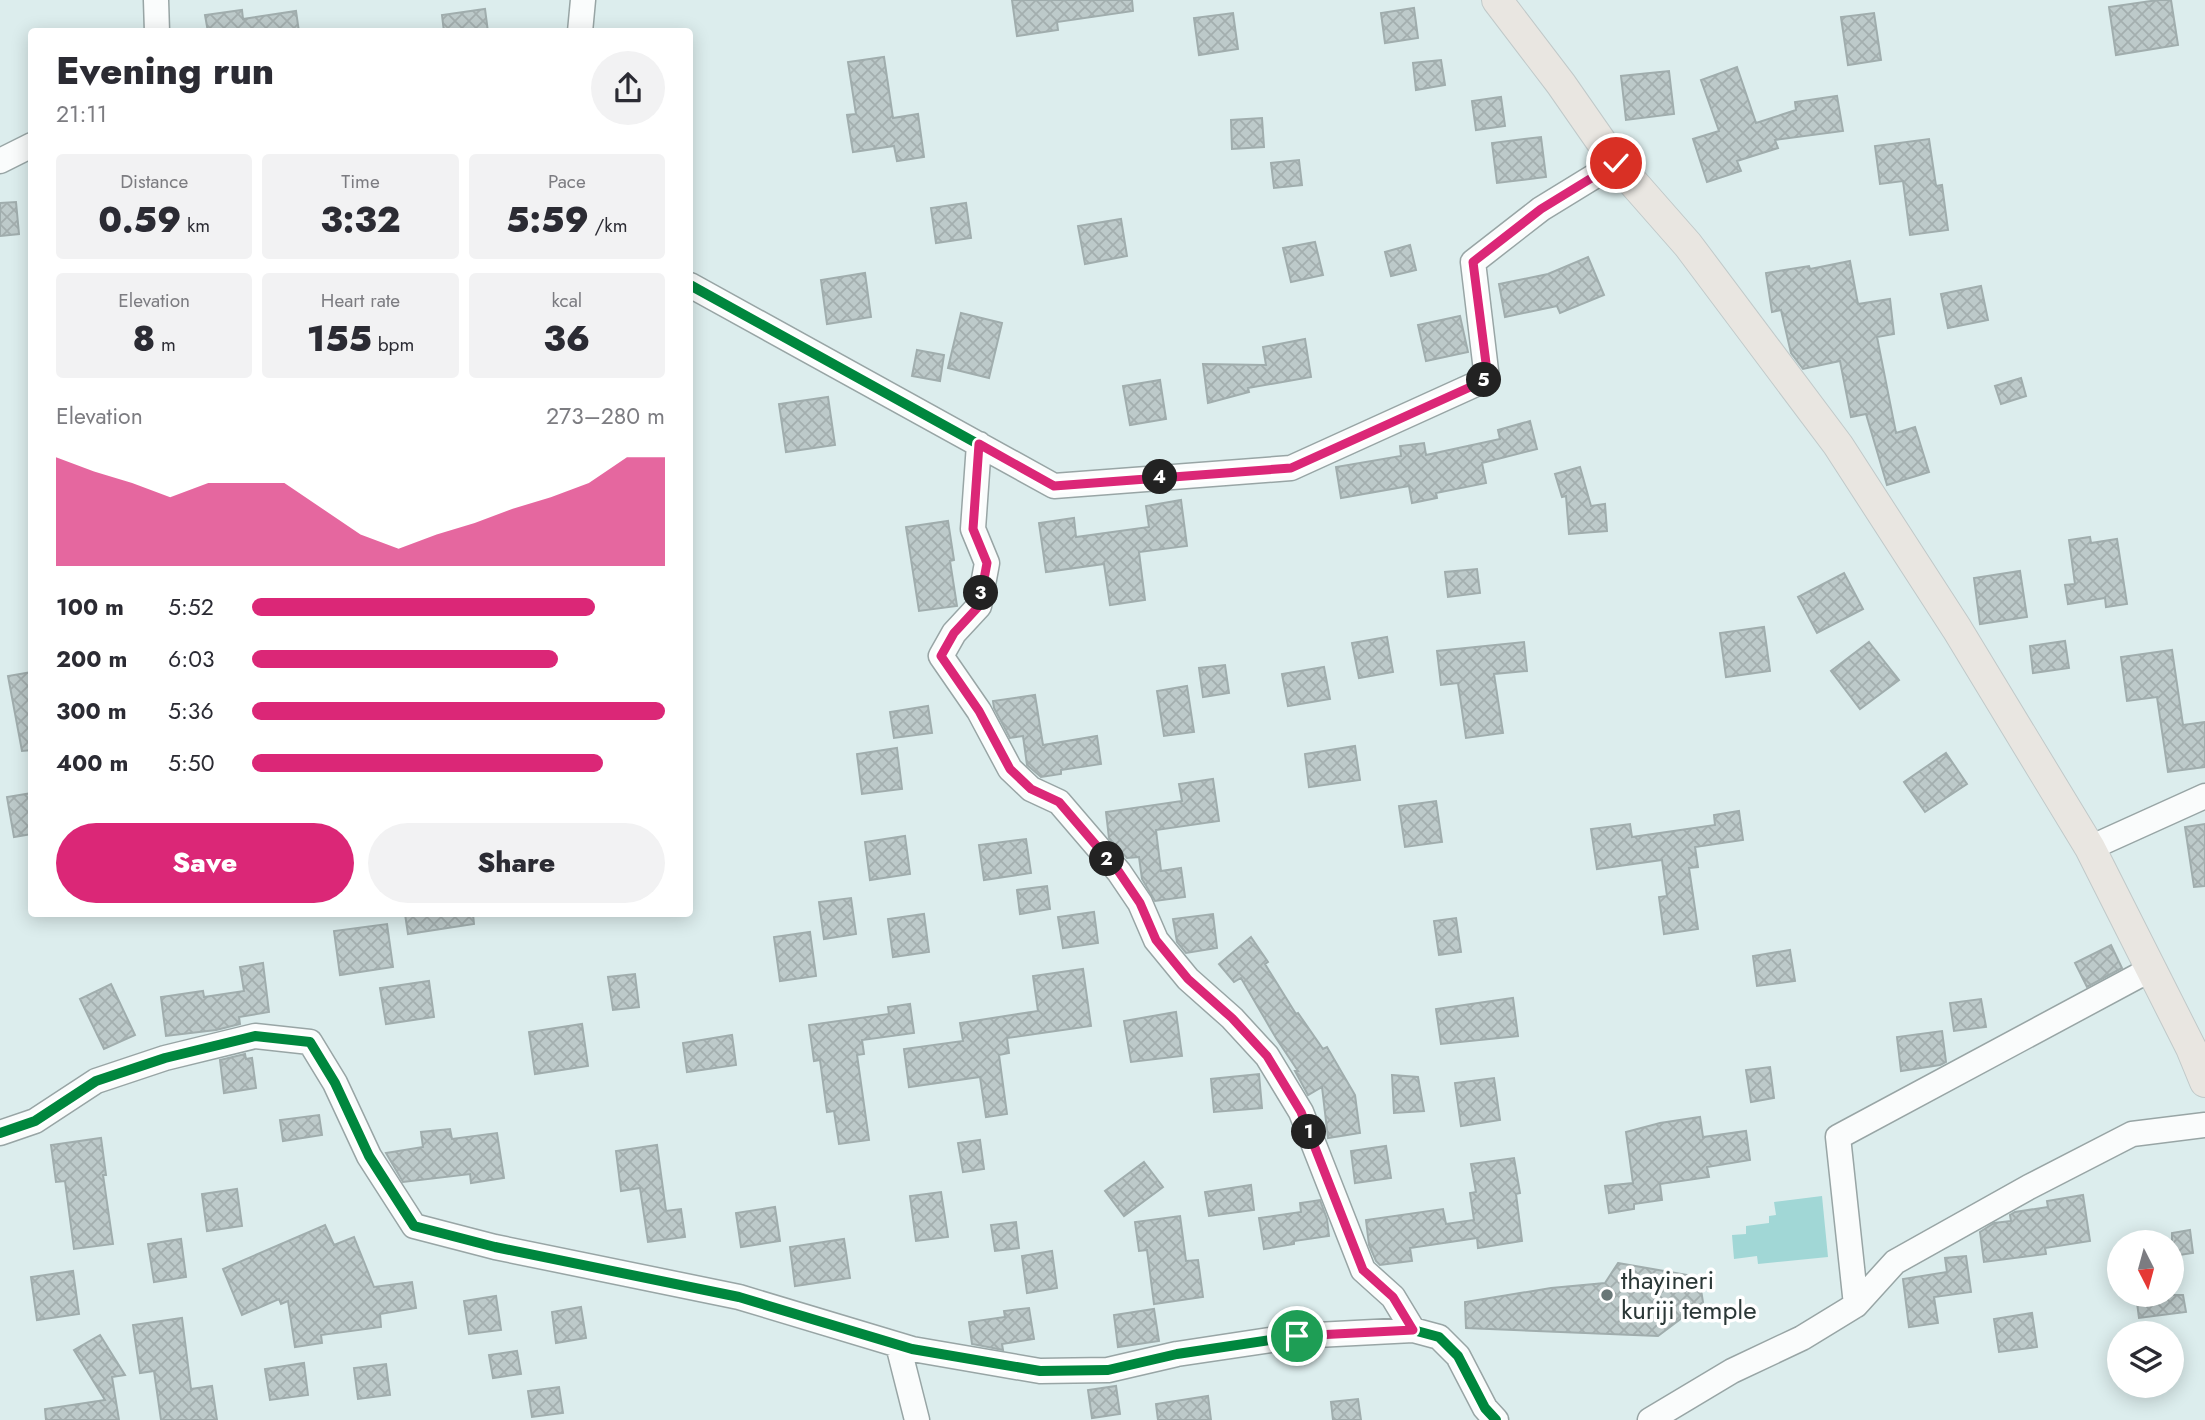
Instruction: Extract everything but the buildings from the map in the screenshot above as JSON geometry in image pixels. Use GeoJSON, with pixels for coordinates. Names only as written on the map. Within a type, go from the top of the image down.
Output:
{"type":"FeatureCollection","features":[{"type":"Feature","properties":{"kind":"main road"},"geometry":{"type":"LineString","coordinates":[[1497,0],[1561,84],[1616,163],[1688,245],[1838,445],[1956,629],[2090,848],[2191,1048],[2205,1082]]}},
{"type":"Feature","properties":{"kind":"street"},"geometry":{"type":"LineString","coordinates":[[156,0],[157,28]]}},
{"type":"Feature","properties":{"kind":"street"},"geometry":{"type":"LineString","coordinates":[[580,28],[583,0]]}},
{"type":"Feature","properties":{"kind":"street"},"geometry":{"type":"LineString","coordinates":[[0,161],[28,147]]}},
{"type":"Feature","properties":{"kind":"street"},"geometry":{"type":"LineString","coordinates":[[693,287],[1054,486],[1291,468],[1488,379],[1473,262],[1541,209],[1616,163]]}},
{"type":"Feature","properties":{"kind":"street"},"geometry":{"type":"LineString","coordinates":[[979,444],[973,529],[987,563],[979,606],[954,633],[941,656],[979,711],[1010,769],[1031,789],[1059,802],[1119,872],[1140,903],[1156,940],[1188,979],[1232,1018],[1267,1056],[1301,1112],[1363,1270],[1393,1297],[1413,1330]]}},
{"type":"Feature","properties":{"kind":"street"},"geometry":{"type":"LineString","coordinates":[[2090,848],[2205,796]]}},
{"type":"Feature","properties":{"kind":"street"},"geometry":{"type":"LineString","coordinates":[[1856,1305],[1838,1137],[2151,968]]}},
{"type":"Feature","properties":{"kind":"street"},"geometry":{"type":"LineString","coordinates":[[0,1133],[35,1121],[96,1081],[165,1058],[255,1036],[310,1042],[335,1083],[369,1156],[414,1226],[495,1247],[739,1297],[898,1345],[1040,1371],[1108,1370],[1177,1354],[1297,1336],[1413,1330],[1438,1337],[1458,1356],[1485,1408],[1496,1420]]}},
{"type":"Feature","properties":{"kind":"street"},"geometry":{"type":"LineString","coordinates":[[1650,1420],[1732,1371],[1802,1338],[1856,1305],[1895,1262],[2018,1193],[2132,1134],[2205,1125]]}},
{"type":"Feature","properties":{"kind":"street"},"geometry":{"type":"LineString","coordinates":[[898,1345],[917,1420]]}},
{"type":"Feature","properties":{"kind":"water"},"geometry":{"type":"Polygon","coordinates":[[[1822,1196],[1828,1257],[1758,1264],[1757,1256],[1734,1259],[1732,1235],[1746,1234],[1746,1226],[1769,1223],[1769,1216],[1776,1215],[1774,1202],[1822,1196]]]}},
{"type":"Feature","properties":{"kind":"cycle path"},"geometry":{"type":"LineString","coordinates":[[693,287],[1054,486],[1291,468],[1487,379],[1473,262],[1541,209],[1616,163]]}},
{"type":"Feature","properties":{"kind":"cycle path"},"geometry":{"type":"LineString","coordinates":[[0,1133],[35,1121],[96,1081],[165,1058],[255,1036],[310,1042],[335,1083],[369,1156],[414,1226],[495,1247],[739,1297],[912,1349],[1040,1371],[1108,1370],[1177,1354],[1297,1336],[1413,1330],[1439,1337],[1458,1356],[1485,1408],[1496,1420]]}},
{"type":"Feature","properties":{"kind":"place","name":"thayineri kuriji temple"},"geometry":{"type":"Point","coordinates":[1607,1295]}},
{"type":"Feature","properties":{"kind":"route"},"geometry":{"type":"LineString","coordinates":[[1297,1336],[1413,1330],[1393,1297],[1363,1270],[1301,1112],[1267,1056],[1232,1018],[1188,979],[1156,940],[1140,903],[1119,872],[1059,802],[1031,789],[1010,769],[979,711],[941,656],[954,633],[979,606],[987,563],[973,529],[979,444],[1054,486],[1291,468],[1488,379],[1473,262],[1541,209],[1616,163]]}}]}
